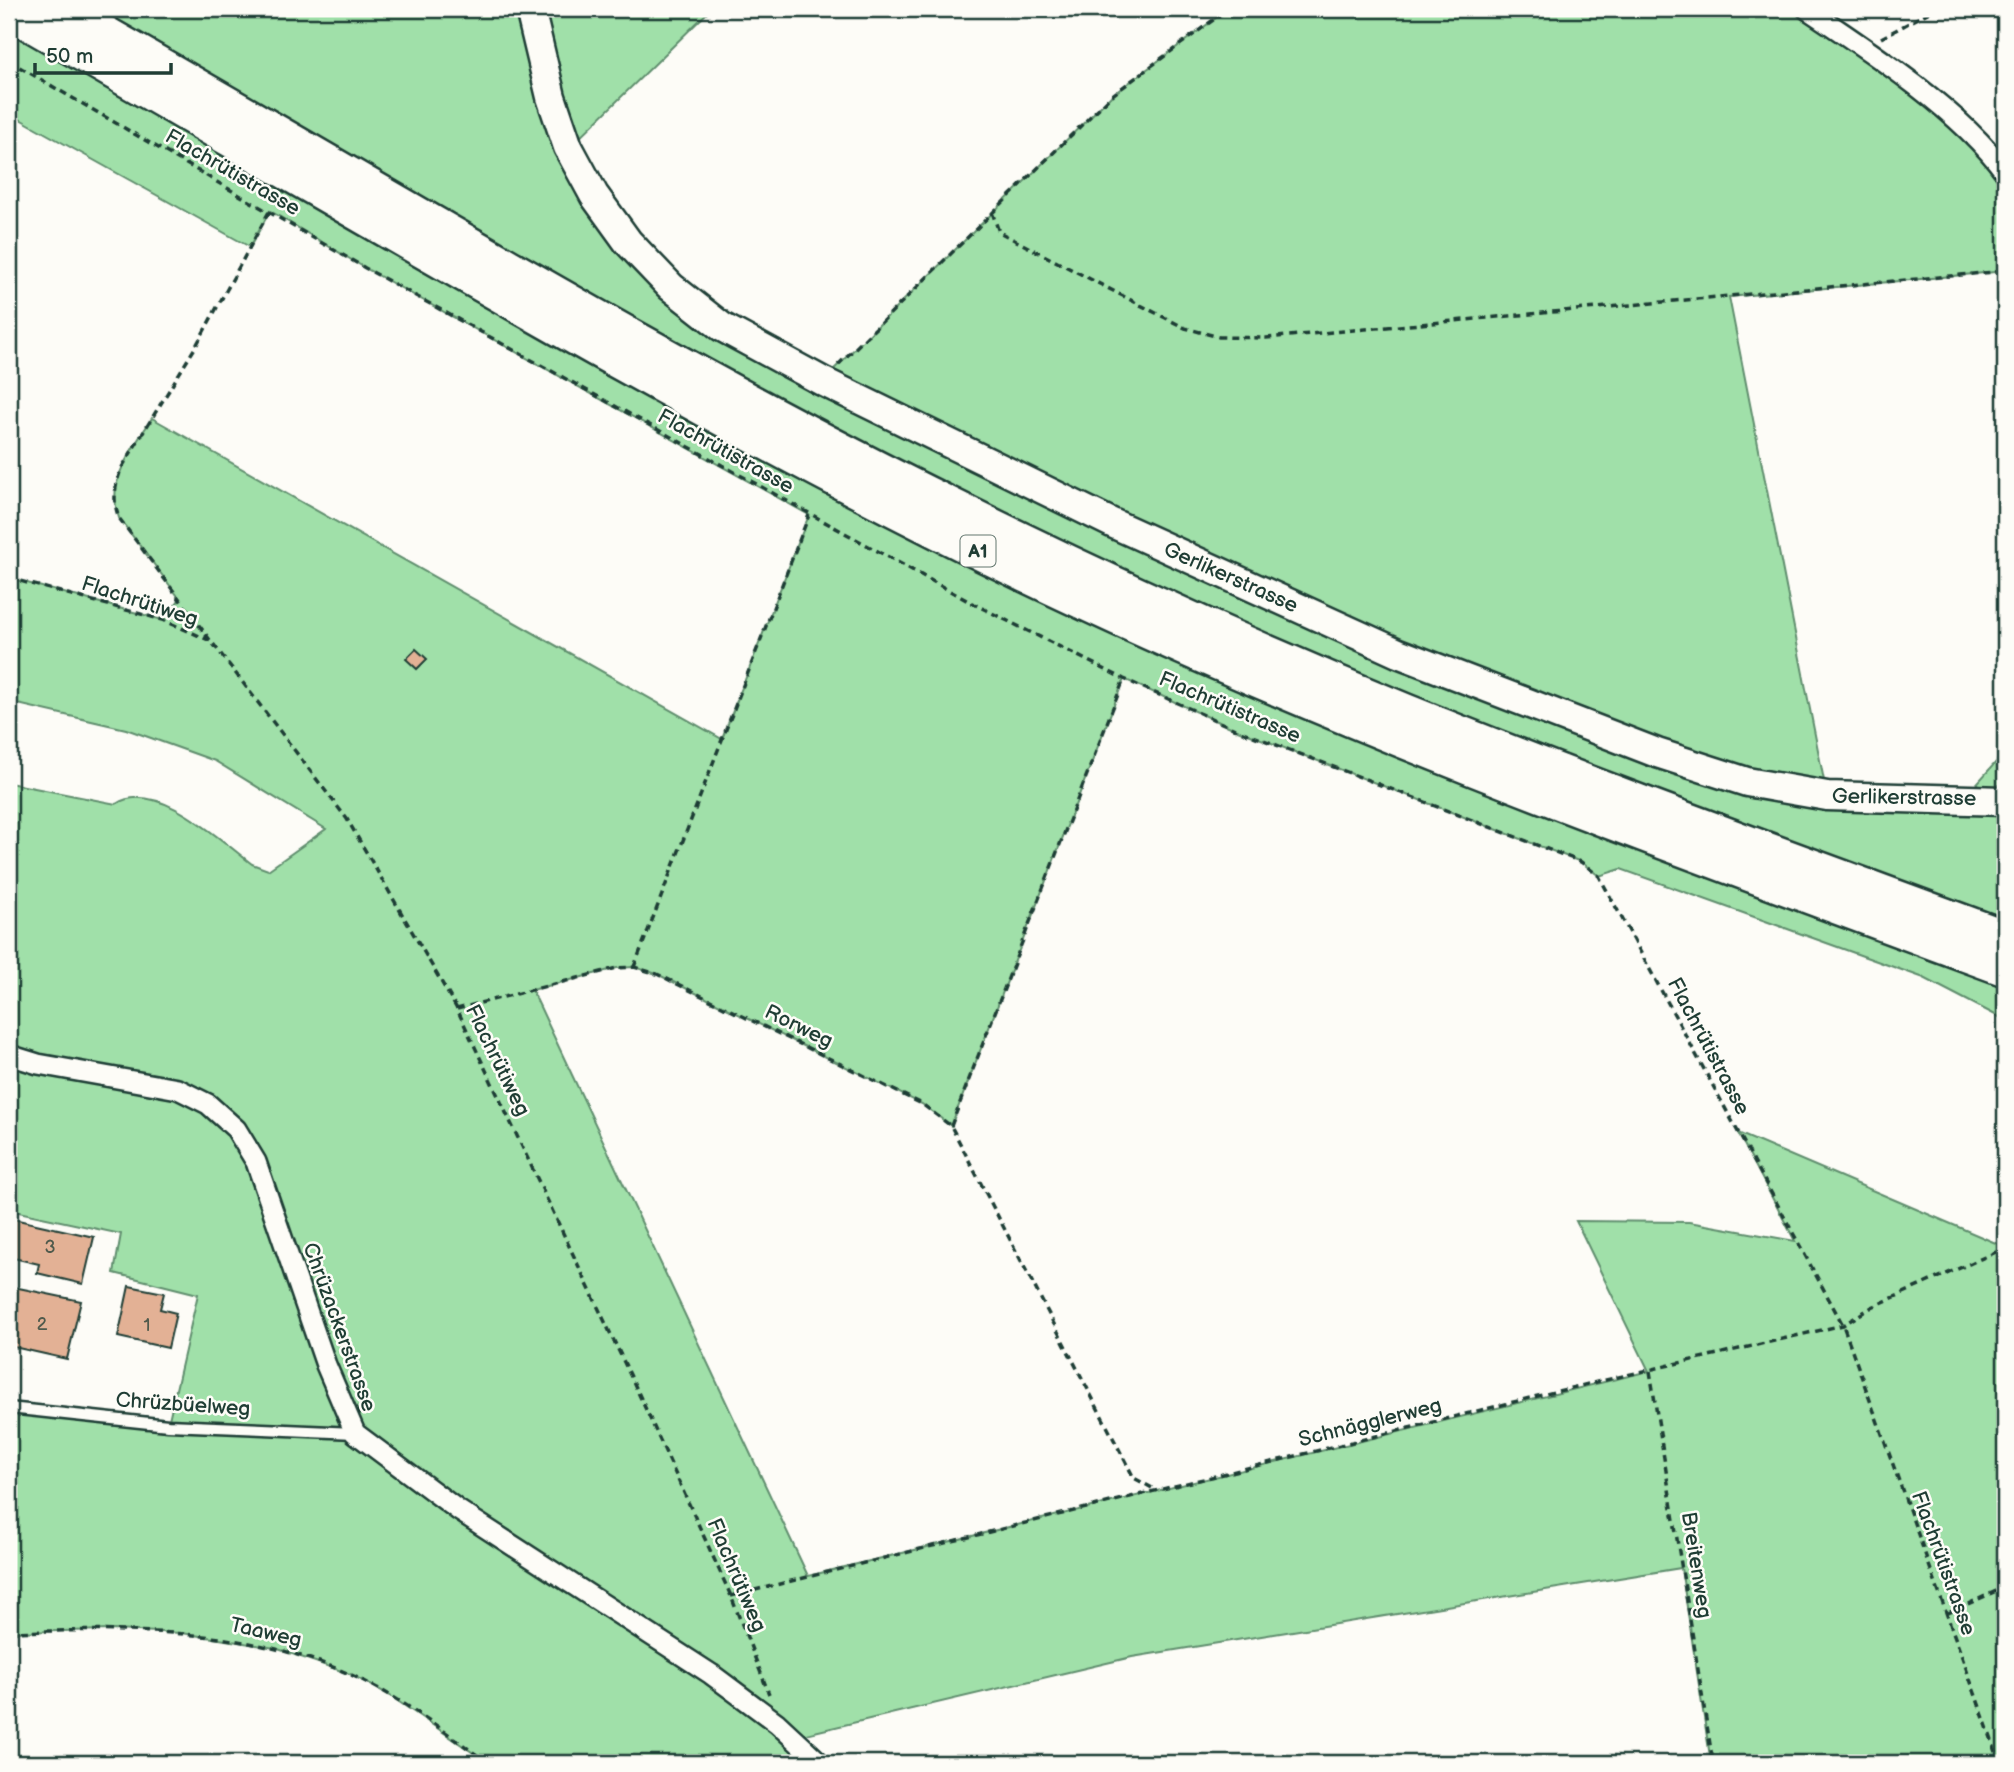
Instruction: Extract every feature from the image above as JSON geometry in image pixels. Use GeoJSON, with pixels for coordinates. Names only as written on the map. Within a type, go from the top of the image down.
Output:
{"type":"FeatureCollection","features":[{"type":"Feature","properties":{"kind":"highway","name":"A1"},"geometry":{"type":"LineString","coordinates":[[61,9],[659,353],[824,442],[1035,547],[1219,632],[1405,712],[1590,784],[2005,938]]}},
{"type":"Feature","properties":{"kind":"highway","name":"A1"},"geometry":{"type":"LineString","coordinates":[[9,11],[629,368],[815,468],[1026,574],[1306,700],[1482,772],[2005,968]]}},
{"type":"Feature","properties":{"kind":"street","name":"Gerlikerstrasse"},"geometry":{"type":"LineString","coordinates":[[530,9],[551,97],[565,139],[594,195],[628,242],[671,287],[722,327],[822,381],[1112,523],[1398,653],[1657,753],[1747,782],[1827,796],[2005,801]]}},
{"type":"Feature","properties":{"kind":"street"},"geometry":{"type":"LineString","coordinates":[[1807,9],[1868,51],[1989,149],[2005,172]]}},
{"type":"Feature","properties":{"kind":"street","name":"Chrüzackerstrasse"},"geometry":{"type":"LineString","coordinates":[[9,1055],[38,1064],[178,1089],[208,1104],[236,1129],[256,1162],[326,1365],[355,1433],[458,1510],[711,1674],[777,1723],[820,1763]]}},
{"type":"Feature","properties":{"kind":"lane","name":"Chrüzbüelweg"},"geometry":{"type":"LineString","coordinates":[[9,1408],[168,1425],[355,1433]]}},
{"type":"Feature","properties":{"kind":"path"},"geometry":{"type":"LineString","coordinates":[[822,381],[1111,96],[1228,9]]}},
{"type":"Feature","properties":{"kind":"path"},"geometry":{"type":"LineString","coordinates":[[1868,51],[1882,38],[1935,9]]}},
{"type":"Feature","properties":{"kind":"path","name":"Flachrütistrasse"},"geometry":{"type":"LineString","coordinates":[[9,61],[270,210],[365,268],[970,602],[1124,679],[1236,729],[1581,862],[1599,876],[1843,1325],[2000,1763]]}},
{"type":"Feature","properties":{"kind":"path"},"geometry":{"type":"LineString","coordinates":[[211,641],[119,518],[114,505],[115,488],[121,469],[196,346],[270,210]]}},
{"type":"Feature","properties":{"kind":"path"},"geometry":{"type":"LineString","coordinates":[[992,212],[999,232],[1185,328],[1219,337],[1266,338],[2005,271]]}},
{"type":"Feature","properties":{"kind":"path"},"geometry":{"type":"LineString","coordinates":[[457,1009],[617,968],[634,967],[809,515]]}},
{"type":"Feature","properties":{"kind":"path","name":"Flachrütiweg"},"geometry":{"type":"LineString","coordinates":[[9,578],[163,620],[211,641],[347,819],[457,1009],[731,1596],[775,1709],[777,1723]]}},
{"type":"Feature","properties":{"kind":"path"},"geometry":{"type":"LineString","coordinates":[[1124,679],[951,1126],[1134,1478],[1156,1490]]}},
{"type":"Feature","properties":{"kind":"path","name":"Rorweg"},"geometry":{"type":"LineString","coordinates":[[634,967],[657,974],[922,1104],[951,1126]]}},
{"type":"Feature","properties":{"kind":"path","name":"Schnägglerweg"},"geometry":{"type":"LineString","coordinates":[[731,1596],[1156,1490],[1843,1325],[1872,1307],[2005,1248]]}},
{"type":"Feature","properties":{"kind":"path","name":"Breitenweg"},"geometry":{"type":"LineString","coordinates":[[1650,1371],[1713,1763]]}},
{"type":"Feature","properties":{"kind":"path"},"geometry":{"type":"LineString","coordinates":[[1946,1614],[2005,1587]]}},
{"type":"Feature","properties":{"kind":"path","name":"Taaweg"},"geometry":{"type":"LineString","coordinates":[[9,1632],[113,1630],[182,1633],[275,1648],[350,1674],[386,1693],[488,1763]]}},
{"type":"Feature","properties":{"kind":"green space"},"geometry":{"type":"Polygon","coordinates":[[[9,9],[711,9],[569,148],[671,287],[822,381],[1111,96],[1228,9],[1807,9],[1869,51],[2005,172],[2005,271],[1729,297],[1827,796],[1964,798],[2005,752],[2005,1020],[1924,978],[1621,869],[1599,876],[1581,862],[1235,729],[1124,679],[951,1126],[922,1104],[657,974],[634,967],[617,968],[532,990],[808,1576],[1649,1371],[1576,1221],[1689,1222],[1795,1241],[1738,1133],[2005,1247],[2005,1763],[1711,1763],[1681,1568],[1132,1657],[793,1737],[820,1763],[488,1763],[386,1693],[350,1674],[275,1648],[182,1633],[113,1630],[9,1632],[9,1408],[168,1424],[198,1294],[114,1273],[121,1234],[9,1210],[9,783],[116,804],[132,798],[150,799],[168,805],[187,815],[252,864],[268,870],[326,829],[215,761],[126,729],[9,702],[9,578],[163,620],[180,599],[119,518],[116,504],[118,478],[123,466],[152,418],[722,739],[809,515],[365,268],[270,211],[250,247],[9,113],[9,9]]]}},
{"type":"Feature","properties":{"kind":"building"},"geometry":{"type":"Polygon","coordinates":[[[416,649],[427,659],[417,669],[406,659],[416,649]]]}},
{"type":"Feature","properties":{"kind":"building"},"geometry":{"type":"Polygon","coordinates":[[[9,1218],[94,1237],[83,1284],[37,1273],[39,1264],[9,1257],[9,1218]]]}},
{"type":"Feature","properties":{"kind":"building"},"geometry":{"type":"Polygon","coordinates":[[[9,1286],[81,1301],[67,1359],[9,1346],[9,1286]]]}},
{"type":"Feature","properties":{"kind":"building"},"geometry":{"type":"Polygon","coordinates":[[[129,1286],[164,1293],[160,1309],[176,1313],[168,1348],[118,1337],[129,1286]]]}}]}
